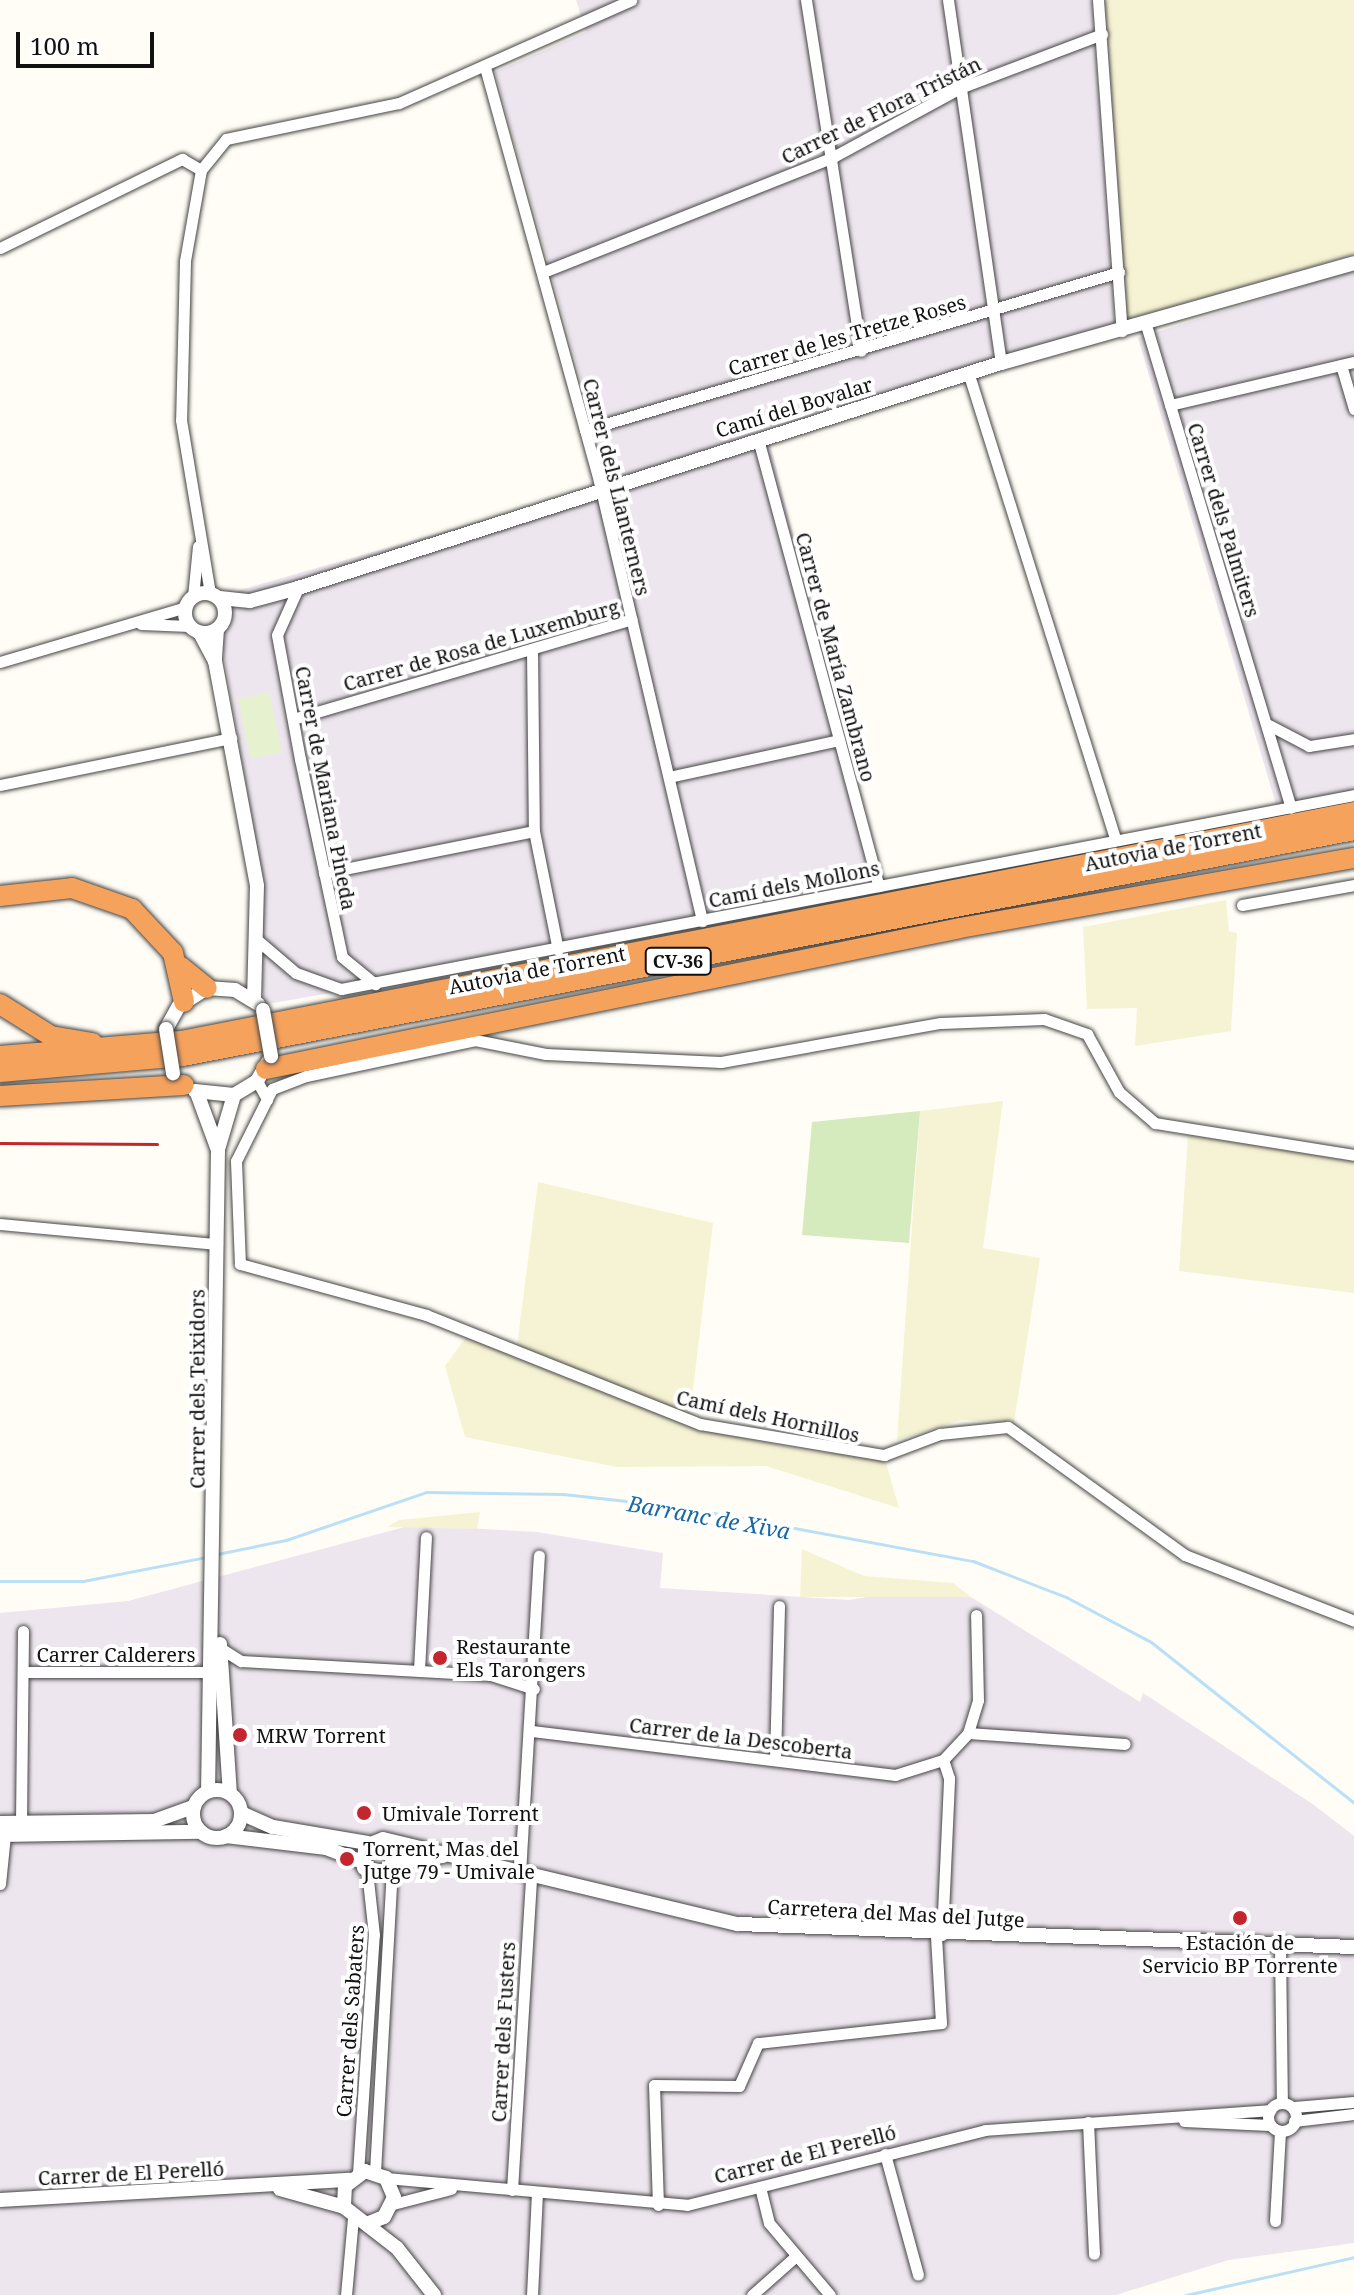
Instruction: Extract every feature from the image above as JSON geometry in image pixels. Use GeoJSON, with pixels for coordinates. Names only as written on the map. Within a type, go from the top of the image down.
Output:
{"type":"FeatureCollection","features":[{"type":"Feature","properties":{"kind":"highway","name":"Autovia de Torrent"},"geometry":{"type":"LineString","coordinates":[[0,1056],[181,1041],[1354,812]]}},
{"type":"Feature","properties":{"kind":"highway","name":"Autovia de Torrent"},"geometry":{"type":"LineString","coordinates":[[0,1072],[183,1056],[1354,830]]}},
{"type":"Feature","properties":{"kind":"highway"},"geometry":{"type":"LineString","coordinates":[[264,1069],[944,931],[1354,858]]}},
{"type":"Feature","properties":{"kind":"highway"},"geometry":{"type":"LineString","coordinates":[[0,896],[32,889],[72,888],[117,901],[155,929],[181,967],[216,988]]}},
{"type":"Feature","properties":{"kind":"highway"},"geometry":{"type":"LineString","coordinates":[[0,912],[32,889]]}},
{"type":"Feature","properties":{"kind":"highway"},"geometry":{"type":"LineString","coordinates":[[181,967],[184,1002]]}},
{"type":"Feature","properties":{"kind":"highway"},"geometry":{"type":"LineString","coordinates":[[0,1004],[51,1036],[95,1043],[464,984]]}},
{"type":"Feature","properties":{"kind":"highway"},"geometry":{"type":"LineString","coordinates":[[0,1096],[185,1083]]}},
{"type":"Feature","properties":{"kind":"street"},"geometry":{"type":"LineString","coordinates":[[215,661],[221,625],[198,546],[181,420],[180,331],[201,170],[226,139],[399,103],[631,0]]}},
{"type":"Feature","properties":{"kind":"street"},"geometry":{"type":"LineString","coordinates":[[806,0],[861,351]]}},
{"type":"Feature","properties":{"kind":"street"},"geometry":{"type":"LineString","coordinates":[[948,0],[1001,363]]}},
{"type":"Feature","properties":{"kind":"street"},"geometry":{"type":"LineString","coordinates":[[1098,0],[1122,331]]}},
{"type":"Feature","properties":{"kind":"street","name":"Carrer de Flora Tristán"},"geometry":{"type":"LineString","coordinates":[[543,272],[833,157],[960,88],[1102,34]]}},
{"type":"Feature","properties":{"kind":"street","name":"Carrer dels Llanterners"},"geometry":{"type":"LineString","coordinates":[[485,67],[585,430],[702,921]]}},
{"type":"Feature","properties":{"kind":"street"},"geometry":{"type":"LineString","coordinates":[[0,248],[182,159],[201,170]]}},
{"type":"Feature","properties":{"kind":"street","name":"Camí del Bovalar"},"geometry":{"type":"LineString","coordinates":[[189,602],[215,596],[250,601],[298,588],[601,494],[758,439],[1001,363],[1146,325],[1354,263]]}},
{"type":"Feature","properties":{"kind":"street","name":"Carrer de les Tretze Roses"},"geometry":{"type":"LineString","coordinates":[[585,430],[861,351],[1119,272]]}},
{"type":"Feature","properties":{"kind":"street","name":"Carrer dels Palmiters"},"geometry":{"type":"LineString","coordinates":[[1146,325],[1269,725],[1291,808]]}},
{"type":"Feature","properties":{"kind":"street"},"geometry":{"type":"LineString","coordinates":[[1170,405],[1354,362]]}},
{"type":"Feature","properties":{"kind":"street"},"geometry":{"type":"LineString","coordinates":[[1341,365],[1354,409]]}},
{"type":"Feature","properties":{"kind":"street"},"geometry":{"type":"LineString","coordinates":[[969,375],[1115,837]]}},
{"type":"Feature","properties":{"kind":"street","name":"Carrer de María Zambrano"},"geometry":{"type":"LineString","coordinates":[[758,439],[879,886]]}},
{"type":"Feature","properties":{"kind":"street"},"geometry":{"type":"LineString","coordinates":[[198,546],[189,602],[195,629],[215,661],[255,864],[256,939],[252,966],[267,1099]]}},
{"type":"Feature","properties":{"kind":"street","name":"Carrer de Mariana Pineda"},"geometry":{"type":"LineString","coordinates":[[298,588],[277,630],[293,719],[342,957],[375,984]]}},
{"type":"Feature","properties":{"kind":"street","name":"Camí del Bovalar"},"geometry":{"type":"LineString","coordinates":[[221,625],[250,601]]}},
{"type":"Feature","properties":{"kind":"street"},"geometry":{"type":"LineString","coordinates":[[0,662],[141,624],[189,602]]}},
{"type":"Feature","properties":{"kind":"street","name":"Carrer de Rosa de Luxemburg"},"geometry":{"type":"LineString","coordinates":[[293,719],[632,619]]}},
{"type":"Feature","properties":{"kind":"street"},"geometry":{"type":"LineString","coordinates":[[141,624],[195,629],[221,625]]}},
{"type":"Feature","properties":{"kind":"street"},"geometry":{"type":"LineString","coordinates":[[532,649],[534,831],[558,950]]}},
{"type":"Feature","properties":{"kind":"street"},"geometry":{"type":"LineString","coordinates":[[1269,725],[1309,746],[1354,739]]}},
{"type":"Feature","properties":{"kind":"street"},"geometry":{"type":"LineString","coordinates":[[0,785],[231,738]]}},
{"type":"Feature","properties":{"kind":"street"},"geometry":{"type":"LineString","coordinates":[[669,777],[839,740]]}},
{"type":"Feature","properties":{"kind":"street","name":"Camí dels Mollons"},"geometry":{"type":"LineString","coordinates":[[256,939],[319,986],[375,984],[1115,837],[1354,795]]}},
{"type":"Feature","properties":{"kind":"street"},"geometry":{"type":"LineString","coordinates":[[324,873],[534,831]]}},
{"type":"Feature","properties":{"kind":"street"},"geometry":{"type":"LineString","coordinates":[[1242,905],[1354,885]]}},
{"type":"Feature","properties":{"kind":"street"},"geometry":{"type":"LineString","coordinates":[[252,966],[216,988],[184,1002],[166,1029],[185,1083],[234,1095],[264,1069]]}},
{"type":"Feature","properties":{"kind":"street"},"geometry":{"type":"LineString","coordinates":[[216,988],[258,1005]]}},
{"type":"Feature","properties":{"kind":"street"},"geometry":{"type":"LineString","coordinates":[[267,1099],[272,1089],[306,1076],[475,1040],[546,1054],[721,1062],[941,1023],[1044,1019],[1087,1034],[1119,1092],[1155,1123],[1354,1155]]}},
{"type":"Feature","properties":{"kind":"street","name":"Carrer dels Teixidors"},"geometry":{"type":"LineString","coordinates":[[185,1083],[218,1150]]}},
{"type":"Feature","properties":{"kind":"street","name":"Carrer dels Teixidors"},"geometry":{"type":"LineString","coordinates":[[208,1791],[209,1672],[215,1628],[216,1574],[218,1150],[234,1095]]}},
{"type":"Feature","properties":{"kind":"street","name":"Camí dels Hornillos"},"geometry":{"type":"LineString","coordinates":[[267,1099],[236,1161],[240,1264],[426,1315],[700,1424],[884,1455],[940,1434],[1008,1427],[1185,1555],[1354,1621]]}},
{"type":"Feature","properties":{"kind":"street"},"geometry":{"type":"LineString","coordinates":[[0,1224],[217,1244]]}},
{"type":"Feature","properties":{"kind":"street"},"geometry":{"type":"LineString","coordinates":[[419,1670],[426,1537]]}},
{"type":"Feature","properties":{"kind":"street","name":"Carrer dels Fusters"},"geometry":{"type":"LineString","coordinates":[[512,2190],[539,1556]]}},
{"type":"Feature","properties":{"kind":"street"},"geometry":{"type":"LineString","coordinates":[[775,1760],[779,1606]]}},
{"type":"Feature","properties":{"kind":"street"},"geometry":{"type":"LineString","coordinates":[[658,2205],[654,2085],[739,2086],[758,2043],[941,2023],[939,1935],[949,1778],[943,1760],[968,1733],[978,1700],[976,1615]]}},
{"type":"Feature","properties":{"kind":"street","name":"Carrer dels Teixidors"},"geometry":{"type":"LineString","coordinates":[[215,1628],[220,1648],[230,1793]]}},
{"type":"Feature","properties":{"kind":"street"},"geometry":{"type":"LineString","coordinates":[[21,1823],[23,1631]]}},
{"type":"Feature","properties":{"kind":"street","name":"Carrer Calderers"},"geometry":{"type":"LineString","coordinates":[[220,1648],[241,1661],[491,1675],[534,1689]]}},
{"type":"Feature","properties":{"kind":"street"},"geometry":{"type":"LineString","coordinates":[[223,1688],[228,1668],[241,1661]]}},
{"type":"Feature","properties":{"kind":"street","name":"Carrer Calderers"},"geometry":{"type":"LineString","coordinates":[[23,1672],[209,1672]]}},
{"type":"Feature","properties":{"kind":"street","name":"Carrer de la Descoberta"},"geometry":{"type":"LineString","coordinates":[[532,1731],[895,1775],[943,1760]]}},
{"type":"Feature","properties":{"kind":"street"},"geometry":{"type":"LineString","coordinates":[[968,1733],[1125,1744]]}},
{"type":"Feature","properties":{"kind":"street"},"geometry":{"type":"LineString","coordinates":[[208,1791],[230,1793],[241,1813],[273,1827],[368,1843],[364,1867],[326,1848],[201,1832],[2,1831],[21,1823],[154,1821],[193,1807],[208,1791]]}},
{"type":"Feature","properties":{"kind":"street"},"geometry":{"type":"LineString","coordinates":[[193,1807],[201,1832]]}},
{"type":"Feature","properties":{"kind":"street"},"geometry":{"type":"LineString","coordinates":[[226,1836],[241,1813]]}},
{"type":"Feature","properties":{"kind":"street"},"geometry":{"type":"LineString","coordinates":[[0,1884],[2,1831]]}},
{"type":"Feature","properties":{"kind":"street","name":"Carretera del Mas del Jutge"},"geometry":{"type":"LineString","coordinates":[[368,1843],[395,1845],[738,1924],[939,1935],[1354,1947]]}},
{"type":"Feature","properties":{"kind":"street"},"geometry":{"type":"LineString","coordinates":[[394,1867],[395,1845]]}},
{"type":"Feature","properties":{"kind":"street","name":"Carretera del Mas del Jutge"},"geometry":{"type":"LineString","coordinates":[[364,1867],[394,1867],[443,1856]]}},
{"type":"Feature","properties":{"kind":"street","name":"Carrer dels Sabaters"},"geometry":{"type":"LineString","coordinates":[[354,2176],[374,1935],[364,1867]]}},
{"type":"Feature","properties":{"kind":"street","name":"Carrer dels Sabaters"},"geometry":{"type":"LineString","coordinates":[[380,2175],[394,1867]]}},
{"type":"Feature","properties":{"kind":"street"},"geometry":{"type":"LineString","coordinates":[[1280,1946],[1288,2105],[1294,2121]]}},
{"type":"Feature","properties":{"kind":"street"},"geometry":{"type":"LineString","coordinates":[[1275,2221],[1274,2128],[1270,2110],[1288,2105],[1354,2102]]}},
{"type":"Feature","properties":{"kind":"street","name":"Carrer de El Perelló"},"geometry":{"type":"LineString","coordinates":[[0,2200],[263,2187],[380,2175],[468,2187],[658,2205],[760,2187],[985,2130],[1270,2110]]}},
{"type":"Feature","properties":{"kind":"street"},"geometry":{"type":"LineString","coordinates":[[1274,2128],[1294,2121],[1354,2114]]}},
{"type":"Feature","properties":{"kind":"street","name":"Carrer de El Perelló"},"geometry":{"type":"LineString","coordinates":[[1151,2118],[1274,2128]]}},
{"type":"Feature","properties":{"kind":"street"},"geometry":{"type":"LineString","coordinates":[[1088,2122],[1094,2254]]}},
{"type":"Feature","properties":{"kind":"street"},"geometry":{"type":"LineString","coordinates":[[885,2154],[918,2275]]}},
{"type":"Feature","properties":{"kind":"street"},"geometry":{"type":"LineString","coordinates":[[380,2175],[392,2207],[397,2248]]}},
{"type":"Feature","properties":{"kind":"street"},"geometry":{"type":"LineString","coordinates":[[346,2295],[349,2212],[354,2176]]}},
{"type":"Feature","properties":{"kind":"street","name":"Carrer de El Perelló"},"geometry":{"type":"LineString","coordinates":[[263,2187],[349,2212],[369,2223]]}},
{"type":"Feature","properties":{"kind":"street","name":"Carrer de El Perelló"},"geometry":{"type":"LineString","coordinates":[[392,2207],[468,2187]]}},
{"type":"Feature","properties":{"kind":"street"},"geometry":{"type":"LineString","coordinates":[[760,2187],[764,2214],[830,2295]]}},
{"type":"Feature","properties":{"kind":"street"},"geometry":{"type":"LineString","coordinates":[[532,2295],[537,2193]]}},
{"type":"Feature","properties":{"kind":"street"},"geometry":{"type":"LineString","coordinates":[[392,2207],[369,2223],[397,2248],[434,2295]]}},
{"type":"Feature","properties":{"kind":"street"},"geometry":{"type":"LineString","coordinates":[[752,2295],[796,2256]]}},
{"type":"Feature","properties":{"kind":"shaded area"},"geometry":{"type":"Polygon","coordinates":[[[576,0],[1092,0],[1115,328],[768,436],[885,895],[268,1004],[254,974],[261,871],[222,645],[223,595],[610,484],[495,72],[586,32],[576,0]]]}},
{"type":"Feature","properties":{"kind":"shaded area"},"geometry":{"type":"Polygon","coordinates":[[[1105,0],[1354,0],[1354,254],[1127,321],[1105,0]]]}},
{"type":"Feature","properties":{"kind":"shaded area"},"geometry":{"type":"Polygon","coordinates":[[[1354,270],[1354,793],[1277,808],[1138,338],[1354,270]]]}},
{"type":"Feature","properties":{"kind":"shaded area"},"geometry":{"type":"Polygon","coordinates":[[[1226,900],[1229,931],[1237,933],[1231,1031],[1135,1046],[1137,1008],[1087,1009],[1083,927],[1226,900]]]}},
{"type":"Feature","properties":{"kind":"shaded area"},"geometry":{"type":"Polygon","coordinates":[[[1003,1101],[983,1248],[1040,1258],[1014,1423],[961,1420],[897,1440],[920,1111],[1003,1101]]]}},
{"type":"Feature","properties":{"kind":"shaded area"},"geometry":{"type":"Polygon","coordinates":[[[1188,1135],[1354,1159],[1354,1293],[1179,1271],[1188,1135]]]}},
{"type":"Feature","properties":{"kind":"shaded area"},"geometry":{"type":"Polygon","coordinates":[[[538,1182],[713,1223],[690,1414],[517,1346],[538,1182]]]}},
{"type":"Feature","properties":{"kind":"shaded area"},"geometry":{"type":"Polygon","coordinates":[[[466,1337],[691,1427],[811,1452],[884,1456],[899,1508],[766,1466],[617,1467],[465,1437],[445,1366],[466,1337]]]}},
{"type":"Feature","properties":{"kind":"shaded area"},"geometry":{"type":"Polygon","coordinates":[[[480,1512],[477,1529],[387,1527],[399,1520],[480,1512]]]}},
{"type":"Feature","properties":{"kind":"shaded area"},"geometry":{"type":"Polygon","coordinates":[[[412,1525],[537,1532],[663,1553],[660,1588],[850,1600],[894,1592],[971,1597],[1140,1702],[1143,1693],[1314,1805],[1354,1836],[1354,2243],[1229,2260],[1116,2295],[0,2295],[0,1613],[128,1601],[412,1525]]]}},
{"type":"Feature","properties":{"kind":"shaded area"},"geometry":{"type":"Polygon","coordinates":[[[802,1549],[864,1576],[953,1583],[971,1597],[800,1597],[802,1549]]]}},
{"type":"Feature","properties":{"kind":"green space"},"geometry":{"type":"Polygon","coordinates":[[[269,692],[282,752],[251,759],[238,699],[269,692]]]}},
{"type":"Feature","properties":{"kind":"green space"},"geometry":{"type":"Polygon","coordinates":[[[920,1111],[909,1243],[802,1235],[812,1122],[920,1111]]]}},
{"type":"Feature","properties":{"kind":"waterway","name":"Barranc de Xiva"},"geometry":{"type":"LineString","coordinates":[[217,1554],[286,1540],[426,1492],[563,1494],[681,1507],[973,1561],[1066,1597],[1151,1642],[1354,1803]]}},
{"type":"Feature","properties":{"kind":"waterway","name":"Barranc de Xiva"},"geometry":{"type":"LineString","coordinates":[[0,1581],[83,1581],[206,1557]]}},
{"type":"Feature","properties":{"kind":"waterway"},"geometry":{"type":"LineString","coordinates":[[1186,2295],[1354,2257]]}},
{"type":"Feature","properties":{"kind":"railway"},"geometry":{"type":"LineString","coordinates":[[0,1143],[157,1144]]}},
{"type":"Feature","properties":{"kind":"place","name":"Restaurante Els Tarongers"},"geometry":{"type":"Point","coordinates":[440,1658]}},
{"type":"Feature","properties":{"kind":"place","name":"MRW Torrent"},"geometry":{"type":"Point","coordinates":[240,1735]}},
{"type":"Feature","properties":{"kind":"place","name":"Umivale Torrent"},"geometry":{"type":"Point","coordinates":[364,1813]}},
{"type":"Feature","properties":{"kind":"place","name":"Torrent, Mas del Jutge 79 - Umivale"},"geometry":{"type":"Point","coordinates":[347,1859]}},
{"type":"Feature","properties":{"kind":"place","name":"Estación de Servicio BP Torrente"},"geometry":{"type":"Point","coordinates":[1240,1918]}}]}
